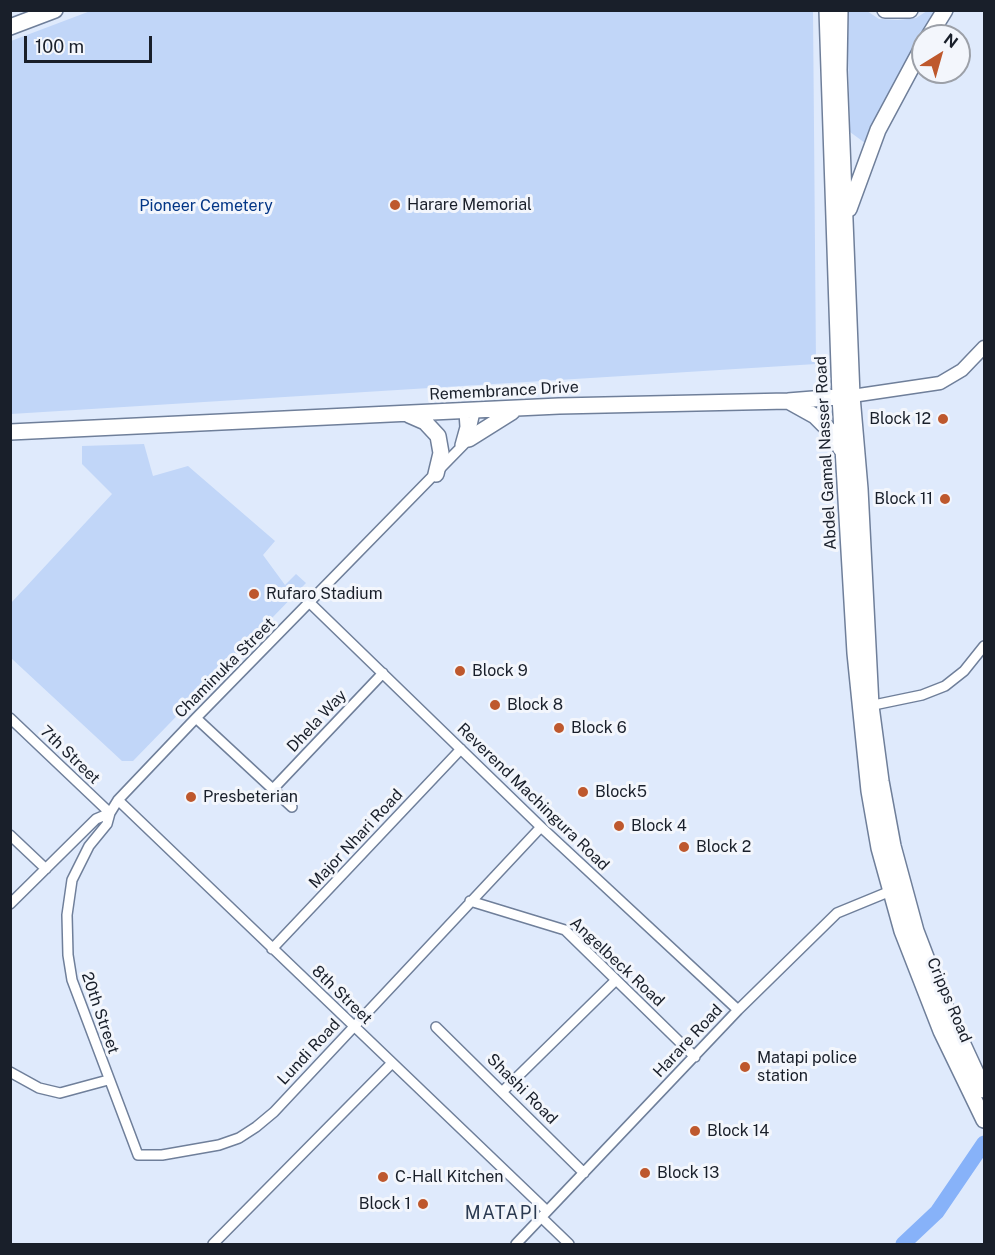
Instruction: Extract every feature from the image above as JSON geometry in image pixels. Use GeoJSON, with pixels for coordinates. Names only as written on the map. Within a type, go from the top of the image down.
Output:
{"type":"FeatureCollection","features":[{"type":"Feature","properties":{"kind":"main road"},"geometry":{"type":"LineString","coordinates":[[10,27],[55,10]]}},
{"type":"Feature","properties":{"kind":"main road","name":"Abdel Gamal Nasser Road"},"geometry":{"type":"LineString","coordinates":[[826,10],[846,396],[860,489],[865,706]]}},
{"type":"Feature","properties":{"kind":"main road","name":"Abdel Gamal Nasser Road"},"geometry":{"type":"LineString","coordinates":[[840,10],[839,70],[846,219],[844,458],[872,810],[898,889]]}},
{"type":"Feature","properties":{"kind":"main road"},"geometry":{"type":"LineString","coordinates":[[885,10],[910,10]]}},
{"type":"Feature","properties":{"kind":"main road"},"geometry":{"type":"LineString","coordinates":[[936,24],[945,10]]}},
{"type":"Feature","properties":{"kind":"main road"},"geometry":{"type":"LineString","coordinates":[[846,219],[878,129],[911,68]]}},
{"type":"Feature","properties":{"kind":"main road","name":"Remembrance Drive"},"geometry":{"type":"LineString","coordinates":[[10,432],[515,410],[559,406],[788,401],[846,396]]}},
{"type":"Feature","properties":{"kind":"main road"},"geometry":{"type":"LineString","coordinates":[[788,401],[814,416],[834,434],[844,458]]}},
{"type":"Feature","properties":{"kind":"main road"},"geometry":{"type":"LineString","coordinates":[[464,445],[515,410]]}},
{"type":"Feature","properties":{"kind":"main road"},"geometry":{"type":"LineString","coordinates":[[406,413],[425,422],[438,436],[441,453],[436,474]]}},
{"type":"Feature","properties":{"kind":"main road","name":"Cripps Road"},"geometry":{"type":"LineString","coordinates":[[898,889],[933,979],[984,1090]]}},
{"type":"Feature","properties":{"kind":"main road","name":"Cripps Road"},"geometry":{"type":"LineString","coordinates":[[898,889],[902,931],[927,996],[984,1120]]}},
{"type":"Feature","properties":{"kind":"street","name":"Remembrance Drive"},"geometry":{"type":"LineString","coordinates":[[846,396],[940,383],[962,370],[984,347]]}},
{"type":"Feature","properties":{"kind":"street"},"geometry":{"type":"LineString","coordinates":[[464,445],[470,412]]}},
{"type":"Feature","properties":{"kind":"street"},"geometry":{"type":"LineString","coordinates":[[464,445],[464,434],[470,412]]}},
{"type":"Feature","properties":{"kind":"street","name":"Chaminuka Street"},"geometry":{"type":"LineString","coordinates":[[10,904],[96,819],[110,813],[118,800],[196,718],[464,445]]}},
{"type":"Feature","properties":{"kind":"street","name":"Reverend Machingura Road"},"geometry":{"type":"LineString","coordinates":[[310,603],[541,827],[738,1010]]}},
{"type":"Feature","properties":{"kind":"street"},"geometry":{"type":"LineString","coordinates":[[865,706],[922,695],[945,686],[964,670],[984,646]]}},
{"type":"Feature","properties":{"kind":"street","name":"Dhela Way"},"geometry":{"type":"LineString","coordinates":[[273,789],[383,673]]}},
{"type":"Feature","properties":{"kind":"street","name":"7th Street"},"geometry":{"type":"LineString","coordinates":[[10,718],[110,813]]}},
{"type":"Feature","properties":{"kind":"street"},"geometry":{"type":"LineString","coordinates":[[196,718],[292,807]]}},
{"type":"Feature","properties":{"kind":"street","name":"Major Nhari Road"},"geometry":{"type":"LineString","coordinates":[[272,949],[461,749]]}},
{"type":"Feature","properties":{"kind":"street","name":"8th Street"},"geometry":{"type":"LineString","coordinates":[[118,800],[544,1214],[569,1245]]}},
{"type":"Feature","properties":{"kind":"street","name":"20th Street"},"geometry":{"type":"LineString","coordinates":[[110,813],[106,824],[89,846],[72,880],[67,915],[68,956],[72,980],[138,1155]]}},
{"type":"Feature","properties":{"kind":"street","name":"Lundi Road"},"geometry":{"type":"LineString","coordinates":[[138,1155],[162,1155],[239,1138],[274,1112],[541,827]]}},
{"type":"Feature","properties":{"kind":"street"},"geometry":{"type":"LineString","coordinates":[[10,835],[46,869]]}},
{"type":"Feature","properties":{"kind":"street","name":"Harare Road"},"geometry":{"type":"LineString","coordinates":[[516,1245],[738,1010],[837,913],[898,889]]}},
{"type":"Feature","properties":{"kind":"street","name":"Angelbeck Road"},"geometry":{"type":"LineString","coordinates":[[470,901],[565,930],[695,1057]]}},
{"type":"Feature","properties":{"kind":"street"},"geometry":{"type":"LineString","coordinates":[[504,1091],[616,980]]}},
{"type":"Feature","properties":{"kind":"street","name":"Shashi Road"},"geometry":{"type":"LineString","coordinates":[[436,1027],[504,1091],[584,1173]]}},
{"type":"Feature","properties":{"kind":"street"},"geometry":{"type":"LineString","coordinates":[[213,1245],[391,1064]]}},
{"type":"Feature","properties":{"kind":"street"},"geometry":{"type":"LineString","coordinates":[[10,1072],[39,1088],[60,1093],[108,1080]]}},
{"type":"Feature","properties":{"kind":"green space","name":"Pioneer Cemetery"},"geometry":{"type":"Polygon","coordinates":[[[93,10],[813,11],[816,364],[11,414],[11,41],[93,10]]]}},
{"type":"Feature","properties":{"kind":"green space"},"geometry":{"type":"Polygon","coordinates":[[[847,11],[867,11],[879,19],[898,20],[916,18],[927,11],[940,11],[932,24],[911,24],[911,58],[865,143],[850,132],[847,11]]]}},
{"type":"Feature","properties":{"kind":"green space","name":"Rufaro Stadium"},"geometry":{"type":"Polygon","coordinates":[[[144,444],[153,476],[188,466],[275,541],[263,555],[285,585],[296,574],[306,583],[133,761],[122,761],[11,658],[11,603],[112,494],[82,464],[82,446],[144,444]]]}},
{"type":"Feature","properties":{"kind":"waterway"},"geometry":{"type":"LineString","coordinates":[[903,1244],[937,1212],[984,1143]]}},
{"type":"Feature","properties":{"kind":"place","name":"Harare Memorial"},"geometry":{"type":"Point","coordinates":[395,205]}},
{"type":"Feature","properties":{"kind":"place","name":"Block 12"},"geometry":{"type":"Point","coordinates":[943,419]}},
{"type":"Feature","properties":{"kind":"place","name":"Block 11"},"geometry":{"type":"Point","coordinates":[945,499]}},
{"type":"Feature","properties":{"kind":"place","name":"Rufaro Stadium"},"geometry":{"type":"Point","coordinates":[254,594]}},
{"type":"Feature","properties":{"kind":"place","name":"Block 9"},"geometry":{"type":"Point","coordinates":[460,671]}},
{"type":"Feature","properties":{"kind":"place","name":"Block 8"},"geometry":{"type":"Point","coordinates":[495,705]}},
{"type":"Feature","properties":{"kind":"place","name":"Block 6"},"geometry":{"type":"Point","coordinates":[559,728]}},
{"type":"Feature","properties":{"kind":"place","name":"Block5"},"geometry":{"type":"Point","coordinates":[583,792]}},
{"type":"Feature","properties":{"kind":"place","name":"Presbeterian"},"geometry":{"type":"Point","coordinates":[191,797]}},
{"type":"Feature","properties":{"kind":"place","name":"Block 4"},"geometry":{"type":"Point","coordinates":[619,826]}},
{"type":"Feature","properties":{"kind":"place","name":"Block 2"},"geometry":{"type":"Point","coordinates":[684,847]}},
{"type":"Feature","properties":{"kind":"place","name":"Matapi police station"},"geometry":{"type":"Point","coordinates":[745,1067]}},
{"type":"Feature","properties":{"kind":"place","name":"Block 14"},"geometry":{"type":"Point","coordinates":[695,1131]}},
{"type":"Feature","properties":{"kind":"place","name":"Block 13"},"geometry":{"type":"Point","coordinates":[645,1173]}},
{"type":"Feature","properties":{"kind":"place","name":"C-Hall Kitchen"},"geometry":{"type":"Point","coordinates":[383,1177]}},
{"type":"Feature","properties":{"kind":"place","name":"Block 1"},"geometry":{"type":"Point","coordinates":[423,1204]}},
{"type":"Feature","properties":{"kind":"district","name":"MATAPI"},"geometry":{"type":"Point","coordinates":[502,1213]}}]}
